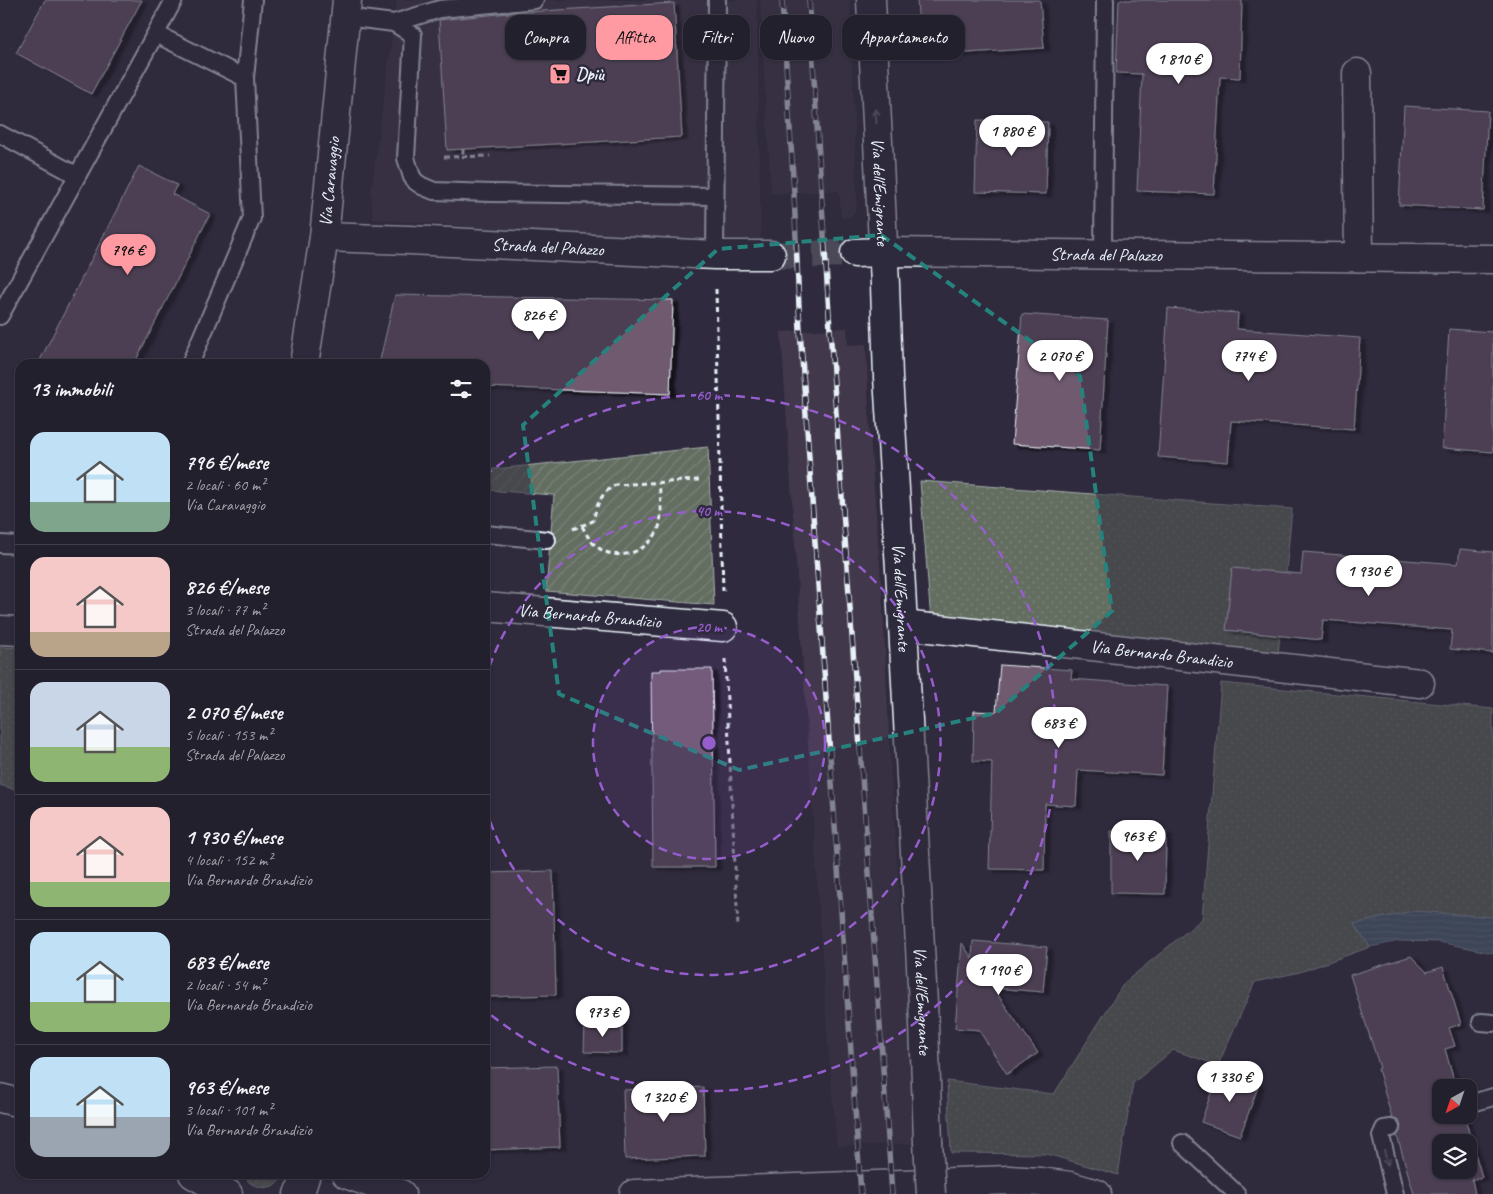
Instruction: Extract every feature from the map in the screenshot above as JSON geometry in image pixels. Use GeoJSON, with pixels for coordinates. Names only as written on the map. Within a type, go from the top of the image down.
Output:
{"type":"FeatureCollection","features":[{"type":"Feature","properties":{"kind":"street","name":"Via dell'Emigrante"},"geometry":{"type":"LineString","coordinates":[[871,0],[888,378],[924,1022],[931,1194]]}},
{"type":"Feature","properties":{"kind":"street","name":"Via Caravaggio"},"geometry":{"type":"LineString","coordinates":[[305,359],[324,237],[346,8]]}},
{"type":"Feature","properties":{"kind":"street"},"geometry":{"type":"LineString","coordinates":[[1357,73],[1359,257]]}},
{"type":"Feature","properties":{"kind":"street","name":"Strada del Palazzo"},"geometry":{"type":"LineString","coordinates":[[324,237],[771,255]]}},
{"type":"Feature","properties":{"kind":"street","name":"Strada del Palazzo"},"geometry":{"type":"LineString","coordinates":[[854,253],[1493,259]]}},
{"type":"Feature","properties":{"kind":"street","name":"Via Bernardo Brandizio"},"geometry":{"type":"LineString","coordinates":[[490,607],[724,627]]}},
{"type":"Feature","properties":{"kind":"street","name":"Via Bernardo Brandizio"},"geometry":{"type":"LineString","coordinates":[[903,625],[1420,683]]}},
{"type":"Feature","properties":{"kind":"street"},"geometry":{"type":"LineString","coordinates":[[0,630],[15,631]]}},
{"type":"Feature","properties":{"kind":"street"},"geometry":{"type":"LineString","coordinates":[[0,1098],[15,1102]]}},
{"type":"Feature","properties":{"kind":"street"},"geometry":{"type":"LineString","coordinates":[[202,1179],[228,1194]]}},
{"type":"Feature","properties":{"kind":"street"},"geometry":{"type":"LineString","coordinates":[[221,1179],[223,1187],[228,1194]]}},
{"type":"Feature","properties":{"kind":"street"},"geometry":{"type":"LineString","coordinates":[[298,1194],[302,1190],[305,1179]]}},
{"type":"Feature","properties":{"kind":"street"},"geometry":{"type":"LineString","coordinates":[[360,1179],[401,1194]]}},
{"type":"Feature","properties":{"kind":"street"},"geometry":{"type":"LineString","coordinates":[[634,1194],[1009,1180],[1070,1186],[1097,1194]]}},
{"type":"Feature","properties":{"kind":"lane"},"geometry":{"type":"LineString","coordinates":[[0,316],[174,0]]}},
{"type":"Feature","properties":{"kind":"lane"},"geometry":{"type":"LineString","coordinates":[[192,359],[252,218],[246,78],[253,0]]}},
{"type":"Feature","properties":{"kind":"lane"},"geometry":{"type":"LineString","coordinates":[[394,23],[440,8],[535,0]]}},
{"type":"Feature","properties":{"kind":"lane"},"geometry":{"type":"LineString","coordinates":[[715,254],[717,0]]}},
{"type":"Feature","properties":{"kind":"lane"},"geometry":{"type":"LineString","coordinates":[[1103,255],[1105,0]]}},
{"type":"Feature","properties":{"kind":"lane"},"geometry":{"type":"LineString","coordinates":[[346,8],[394,23],[413,35],[406,158],[412,177],[422,186],[434,191],[491,193],[714,196]]}},
{"type":"Feature","properties":{"kind":"lane"},"geometry":{"type":"LineString","coordinates":[[156,34],[246,78]]}},
{"type":"Feature","properties":{"kind":"lane"},"geometry":{"type":"LineString","coordinates":[[0,134],[76,175]]}},
{"type":"Feature","properties":{"kind":"lane"},"geometry":{"type":"LineString","coordinates":[[490,534],[546,540]]}},
{"type":"Feature","properties":{"kind":"lane"},"geometry":{"type":"LineString","coordinates":[[0,544],[15,545]]}},
{"type":"Feature","properties":{"kind":"lane"},"geometry":{"type":"LineString","coordinates":[[1478,1101],[1493,1097]]}},
{"type":"Feature","properties":{"kind":"lane"},"geometry":{"type":"LineString","coordinates":[[1391,1128],[1384,1129],[1381,1136],[1395,1194]]}},
{"type":"Feature","properties":{"kind":"lane"},"geometry":{"type":"LineString","coordinates":[[1182,1143],[1237,1194]]}},
{"type":"Feature","properties":{"kind":"path"},"geometry":{"type":"LineString","coordinates":[[463,149],[463,156]]}},
{"type":"Feature","properties":{"kind":"path"},"geometry":{"type":"LineString","coordinates":[[444,157],[490,156]]}},
{"type":"Feature","properties":{"kind":"path"},"geometry":{"type":"LineString","coordinates":[[715,254],[724,627],[738,928]]}},
{"type":"Feature","properties":{"kind":"path"},"geometry":{"type":"LineString","coordinates":[[546,540],[593,521],[597,507],[607,490],[616,484],[700,480]]}},
{"type":"Feature","properties":{"kind":"path"},"geometry":{"type":"LineString","coordinates":[[582,526],[587,537],[606,553],[618,555],[631,554],[642,549],[651,541],[658,530],[660,518],[659,482]]}},
{"type":"Feature","properties":{"kind":"highlighted area"},"geometry":{"type":"Polygon","coordinates":[[[881,235],[1080,376],[1112,611],[996,713],[739,770],[559,694],[523,425],[718,249],[881,235]]]}},
{"type":"Feature","properties":{"kind":"shaded area"},"geometry":{"type":"Polygon","coordinates":[[[397,0],[757,0],[761,245],[710,245],[373,219],[371,192],[397,0]]]}},
{"type":"Feature","properties":{"kind":"shaded area"},"geometry":{"type":"Polygon","coordinates":[[[760,0],[850,0],[851,15],[842,15],[842,60],[852,60],[857,200],[856,210],[851,217],[841,218],[839,191],[771,194],[763,60],[832,60],[832,15],[761,15],[760,0]]]}},
{"type":"Feature","properties":{"kind":"shaded area"},"geometry":{"type":"Polygon","coordinates":[[[847,328],[848,345],[866,344],[870,435],[883,606],[891,776],[903,949],[920,1143],[837,1147],[827,1033],[781,332],[847,328]]]}},
{"type":"Feature","properties":{"kind":"green space"},"geometry":{"type":"Polygon","coordinates":[[[708,447],[714,605],[546,591],[554,495],[490,490],[490,469],[708,447]]]}},
{"type":"Feature","properties":{"kind":"green space"},"geometry":{"type":"Polygon","coordinates":[[[920,481],[1292,509],[1278,655],[931,621],[920,481]]]}},
{"type":"Feature","properties":{"kind":"green space"},"geometry":{"type":"Polygon","coordinates":[[[0,647],[15,648],[15,790],[0,785],[0,647]]]}},
{"type":"Feature","properties":{"kind":"green space"},"geometry":{"type":"Polygon","coordinates":[[[1221,683],[1493,709],[1493,917],[1413,911],[1354,924],[1370,947],[1300,972],[1255,982],[1218,1065],[1173,1050],[1133,1083],[1118,1175],[1047,1154],[951,1153],[947,1081],[1054,1094],[1124,983],[1202,919],[1221,683]]]}},
{"type":"Feature","properties":{"kind":"green space"},"geometry":{"type":"Polygon","coordinates":[[[281,1179],[270,1187],[257,1186],[247,1180],[281,1179]]]}},
{"type":"Feature","properties":{"kind":"water"},"geometry":{"type":"Polygon","coordinates":[[[1413,911],[1493,917],[1493,953],[1439,942],[1399,941],[1370,947],[1354,924],[1413,911]]]}},
{"type":"Feature","properties":{"kind":"building"},"geometry":{"type":"Polygon","coordinates":[[[45,0],[142,0],[91,94],[16,53],[45,0]]]}},
{"type":"Feature","properties":{"kind":"building"},"geometry":{"type":"Polygon","coordinates":[[[917,0],[1040,0],[1044,48],[965,53],[965,15],[918,15],[917,0]]]}},
{"type":"Feature","properties":{"kind":"building"},"geometry":{"type":"Polygon","coordinates":[[[1119,0],[1242,0],[1240,78],[1220,77],[1214,194],[1137,191],[1142,74],[1116,73],[1119,0]]]}},
{"type":"Feature","properties":{"kind":"building","name":"Dpiù"},"geometry":{"type":"Polygon","coordinates":[[[674,3],[682,137],[447,150],[439,20],[509,13],[674,3]]]}},
{"type":"Feature","properties":{"kind":"building"},"geometry":{"type":"Polygon","coordinates":[[[1404,106],[1488,111],[1483,210],[1399,205],[1404,106]]]}},
{"type":"Feature","properties":{"kind":"building"},"geometry":{"type":"Polygon","coordinates":[[[977,120],[1048,122],[1046,194],[975,192],[977,120]]]}},
{"type":"Feature","properties":{"kind":"building"},"geometry":{"type":"Polygon","coordinates":[[[139,166],[177,185],[172,194],[210,214],[137,359],[41,359],[139,166]]]}},
{"type":"Feature","properties":{"kind":"building"},"geometry":{"type":"Polygon","coordinates":[[[395,295],[673,300],[670,394],[490,387],[490,359],[380,359],[395,295]]]}},
{"type":"Feature","properties":{"kind":"building"},"geometry":{"type":"Polygon","coordinates":[[[1168,308],[1238,313],[1237,329],[1360,338],[1354,429],[1231,421],[1228,462],[1158,457],[1168,308]]]}},
{"type":"Feature","properties":{"kind":"building"},"geometry":{"type":"Polygon","coordinates":[[[1022,314],[1108,320],[1100,450],[1012,444],[1022,314]]]}},
{"type":"Feature","properties":{"kind":"building"},"geometry":{"type":"Polygon","coordinates":[[[1449,329],[1493,332],[1493,452],[1442,448],[1449,329]]]}},
{"type":"Feature","properties":{"kind":"building"},"geometry":{"type":"Polygon","coordinates":[[[1460,549],[1493,552],[1493,653],[1450,649],[1452,630],[1323,620],[1321,640],[1226,630],[1232,568],[1301,574],[1303,552],[1458,564],[1460,549]]]}},
{"type":"Feature","properties":{"kind":"building"},"geometry":{"type":"Polygon","coordinates":[[[1000,665],[1072,670],[1071,679],[1167,686],[1162,775],[1078,770],[1076,806],[1045,804],[1044,870],[989,869],[992,762],[973,761],[974,711],[996,712],[1000,665]]]}},
{"type":"Feature","properties":{"kind":"building"},"geometry":{"type":"Polygon","coordinates":[[[661,669],[712,669],[715,867],[653,867],[651,671],[661,671],[661,669]]]}},
{"type":"Feature","properties":{"kind":"building"},"geometry":{"type":"Polygon","coordinates":[[[1111,831],[1166,832],[1165,894],[1111,893],[1111,831]]]}},
{"type":"Feature","properties":{"kind":"building"},"geometry":{"type":"Polygon","coordinates":[[[553,871],[556,995],[490,997],[490,873],[553,871]]]}},
{"type":"Feature","properties":{"kind":"building"},"geometry":{"type":"Polygon","coordinates":[[[973,941],[1047,947],[1043,992],[993,988],[1038,1053],[1007,1074],[980,1030],[955,1028],[962,943],[972,958],[973,941]]]}},
{"type":"Feature","properties":{"kind":"building"},"geometry":{"type":"Polygon","coordinates":[[[1411,956],[1427,972],[1443,967],[1461,1024],[1449,1028],[1455,1046],[1445,1049],[1453,1079],[1432,1079],[1432,1124],[1467,1124],[1470,1134],[1432,1134],[1432,1179],[1475,1179],[1472,1180],[1475,1194],[1414,1194],[1397,1136],[1401,1126],[1399,1121],[1392,1118],[1378,1069],[1380,1068],[1350,975],[1411,956]]]}},
{"type":"Feature","properties":{"kind":"building"},"geometry":{"type":"Polygon","coordinates":[[[585,1023],[622,1023],[622,1053],[584,1052],[585,1023]]]}},
{"type":"Feature","properties":{"kind":"building"},"geometry":{"type":"Polygon","coordinates":[[[557,1066],[560,1147],[490,1150],[490,1068],[557,1066]]]}},
{"type":"Feature","properties":{"kind":"building"},"geometry":{"type":"Polygon","coordinates":[[[1219,1070],[1259,1084],[1240,1136],[1201,1122],[1219,1070]]]}},
{"type":"Feature","properties":{"kind":"building"},"geometry":{"type":"Polygon","coordinates":[[[703,1087],[705,1156],[625,1159],[623,1090],[703,1087]]]}},
{"type":"Feature","properties":{"kind":"building"},"geometry":{"type":"Polygon","coordinates":[[[1477,1160],[1482,1177],[1477,1178],[1477,1160]]]}},
{"type":"Feature","properties":{"kind":"tunnel"},"geometry":{"type":"LineString","coordinates":[[771,255],[855,253]]}},
{"type":"Feature","properties":{"kind":"railway"},"geometry":{"type":"LineString","coordinates":[[782,0],[800,330],[861,1194]]}},
{"type":"Feature","properties":{"kind":"railway"},"geometry":{"type":"LineString","coordinates":[[809,0],[830,329],[892,1194]]}},
{"type":"Feature","properties":{"kind":"place","name":"Dpiù"},"geometry":{"type":"Point","coordinates":[560,74]}}]}
